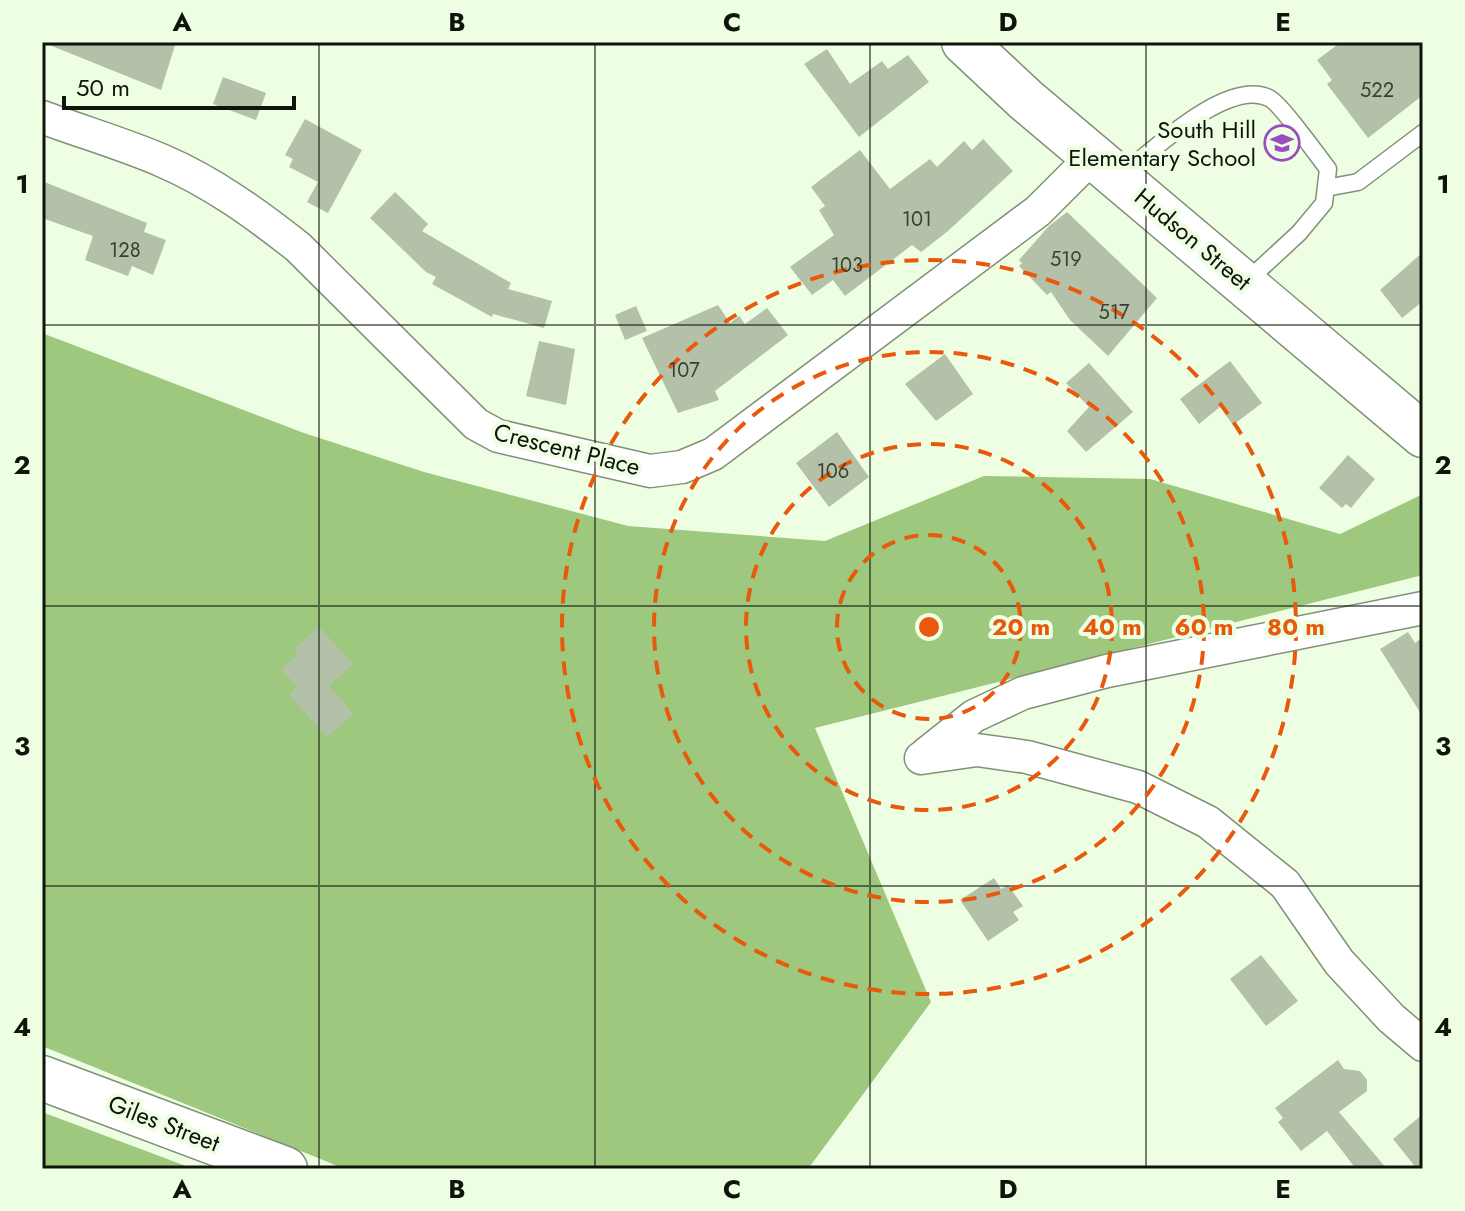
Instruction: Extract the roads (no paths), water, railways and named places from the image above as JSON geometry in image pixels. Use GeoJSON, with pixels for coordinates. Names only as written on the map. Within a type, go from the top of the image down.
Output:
{"type":"FeatureCollection","features":[{"type":"Feature","properties":{"kind":"street","name":"Hudson Street"},"geometry":{"type":"LineString","coordinates":[[964,42],[1106,167],[1423,435]]}},
{"type":"Feature","properties":{"kind":"street","name":"Crescent Place"},"geometry":{"type":"LineString","coordinates":[[42,117],[163,161],[195,176],[266,222],[298,247],[476,424],[498,436],[650,471],[682,467],[713,454],[1038,211],[1106,167]]}},
{"type":"Feature","properties":{"kind":"street"},"geometry":{"type":"LineString","coordinates":[[1423,608],[1107,671],[1023,693],[974,716],[921,758],[977,750],[1027,757],[1138,787],[1208,822],[1251,853],[1285,884],[1339,962],[1391,1018],[1423,1045]]}},
{"type":"Feature","properties":{"kind":"street","name":"Giles Street"},"geometry":{"type":"LineString","coordinates":[[42,1078],[285,1169]]}},
{"type":"Feature","properties":{"kind":"lane"},"geometry":{"type":"LineString","coordinates":[[1106,167],[1224,101],[1248,94],[1271,98],[1328,169],[1324,203],[1299,233],[1245,283]]}},
{"type":"Feature","properties":{"kind":"lane"},"geometry":{"type":"LineString","coordinates":[[1326,188],[1358,182],[1423,133]]}},
{"type":"Feature","properties":{"kind":"place","name":"South Hill Elementary School"},"geometry":{"type":"Point","coordinates":[1282,143]}}]}
